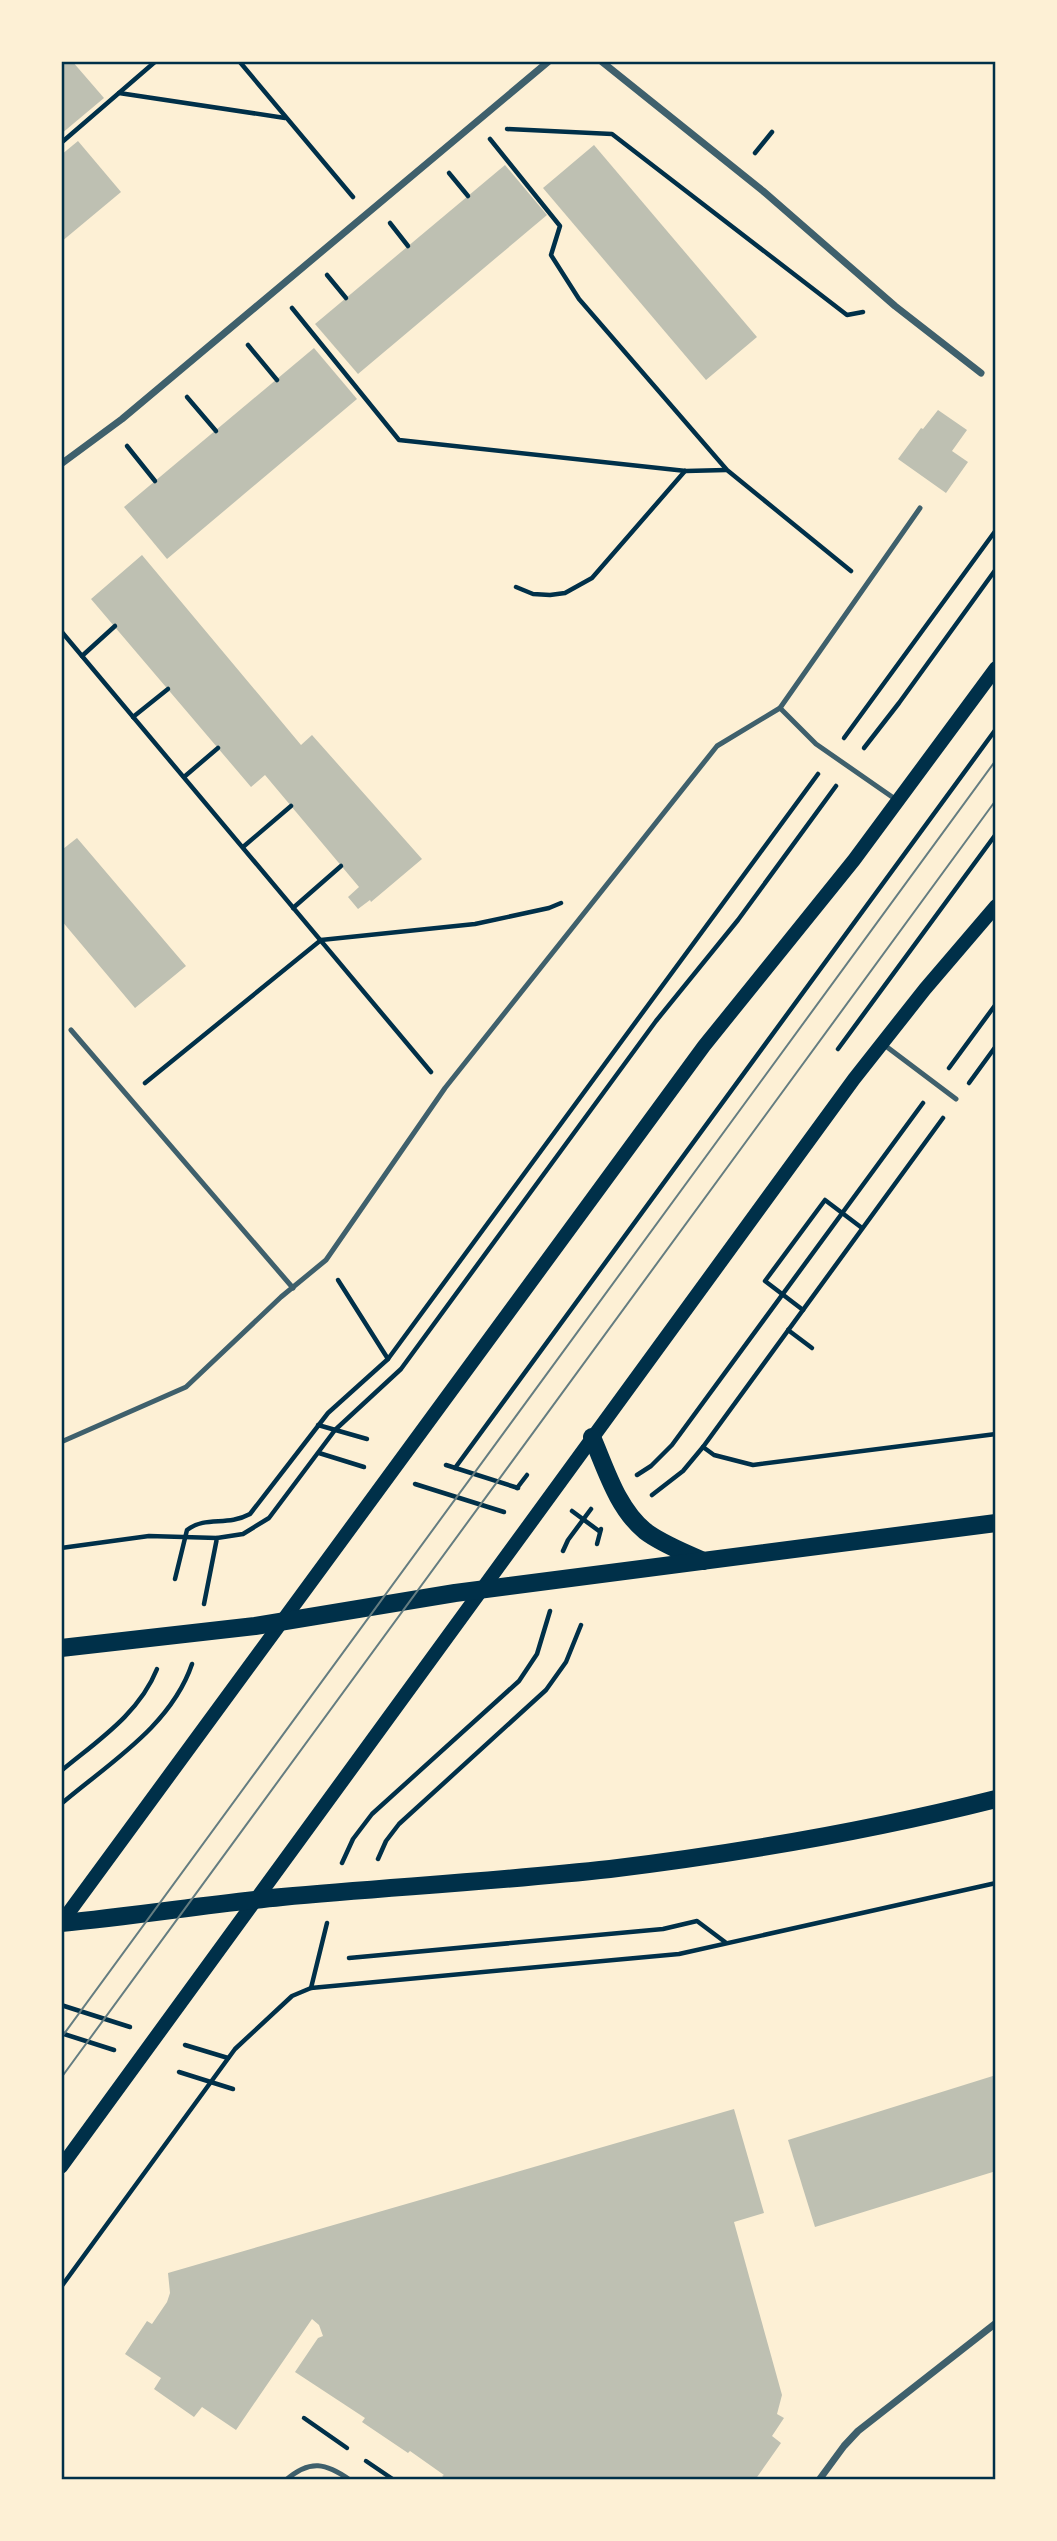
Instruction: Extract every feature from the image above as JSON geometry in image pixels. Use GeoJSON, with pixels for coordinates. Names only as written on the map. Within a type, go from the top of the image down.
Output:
{"type":"FeatureCollection","features":[{"type":"Feature","properties":{"kind":"main road"},"geometry":{"type":"LineString","coordinates":[[61,1923],[704,1045],[832,888],[996,668]]}},
{"type":"Feature","properties":{"kind":"main road"},"geometry":{"type":"LineString","coordinates":[[61,2167],[882,1043],[996,906]]}},
{"type":"Feature","properties":{"kind":"main road"},"geometry":{"type":"LineString","coordinates":[[593,1437],[620,1501],[637,1523],[652,1535],[703,1561]]}},
{"type":"Feature","properties":{"kind":"main road"},"geometry":{"type":"LineString","coordinates":[[61,1648],[283,1622],[482,1590],[996,1523]]}},
{"type":"Feature","properties":{"kind":"main road"},"geometry":{"type":"LineString","coordinates":[[61,1923],[256,1900],[670,1861],[856,1830],[996,1799]]}},
{"type":"Feature","properties":{"kind":"street"},"geometry":{"type":"LineString","coordinates":[[61,464],[111,427],[549,61]]}},
{"type":"Feature","properties":{"kind":"street"},"geometry":{"type":"LineString","coordinates":[[601,61],[763,191],[895,306],[981,373]]}},
{"type":"Feature","properties":{"kind":"street"},"geometry":{"type":"LineString","coordinates":[[819,2480],[858,2431],[996,2323]]}},
{"type":"Feature","properties":{"kind":"lane"},"geometry":{"type":"LineString","coordinates":[[61,1442],[186,1387],[281,1297],[326,1260],[445,1088],[717,746],[780,708],[920,509]]}},
{"type":"Feature","properties":{"kind":"lane"},"geometry":{"type":"LineString","coordinates":[[780,708],[816,744],[899,801]]}},
{"type":"Feature","properties":{"kind":"lane"},"geometry":{"type":"LineString","coordinates":[[71,1030],[293,1289]]}},
{"type":"Feature","properties":{"kind":"lane"},"geometry":{"type":"LineString","coordinates":[[882,1043],[956,1099]]}},
{"type":"Feature","properties":{"kind":"lane"},"geometry":{"type":"LineString","coordinates":[[286,2480],[305,2467],[320,2465],[333,2467],[351,2480]]}},
{"type":"Feature","properties":{"kind":"path"},"geometry":{"type":"LineString","coordinates":[[61,143],[156,61]]}},
{"type":"Feature","properties":{"kind":"path"},"geometry":{"type":"LineString","coordinates":[[239,61],[367,214]]}},
{"type":"Feature","properties":{"kind":"path"},"geometry":{"type":"LineString","coordinates":[[119,93],[286,118]]}},
{"type":"Feature","properties":{"kind":"path"},"geometry":{"type":"LineString","coordinates":[[476,122],[493,128],[612,134],[847,314],[895,306]]}},
{"type":"Feature","properties":{"kind":"path"},"geometry":{"type":"LineString","coordinates":[[476,122],[560,226],[551,255],[579,299],[727,470],[867,584]]}},
{"type":"Feature","properties":{"kind":"path"},"geometry":{"type":"LineString","coordinates":[[747,163],[772,132]]}},
{"type":"Feature","properties":{"kind":"path"},"geometry":{"type":"LineString","coordinates":[[276,290],[400,440],[686,471],[727,470]]}},
{"type":"Feature","properties":{"kind":"path"},"geometry":{"type":"LineString","coordinates":[[232,326],[277,380]]}},
{"type":"Feature","properties":{"kind":"path"},"geometry":{"type":"LineString","coordinates":[[171,377],[215,431]]}},
{"type":"Feature","properties":{"kind":"path"},"geometry":{"type":"LineString","coordinates":[[111,427],[155,481]]}},
{"type":"Feature","properties":{"kind":"path"},"geometry":{"type":"LineString","coordinates":[[516,587],[533,594],[550,596],[565,593],[592,578],[686,471]]}},
{"type":"Feature","properties":{"kind":"path"},"geometry":{"type":"LineString","coordinates":[[844,738],[996,530]]}},
{"type":"Feature","properties":{"kind":"path"},"geometry":{"type":"LineString","coordinates":[[861,751],[996,569]]}},
{"type":"Feature","properties":{"kind":"path"},"geometry":{"type":"LineString","coordinates":[[82,656],[115,626]]}},
{"type":"Feature","properties":{"kind":"path"},"geometry":{"type":"LineString","coordinates":[[61,631],[445,1088]]}},
{"type":"Feature","properties":{"kind":"path"},"geometry":{"type":"LineString","coordinates":[[133,717],[168,689]]}},
{"type":"Feature","properties":{"kind":"path"},"geometry":{"type":"LineString","coordinates":[[455,1468],[996,729]]}},
{"type":"Feature","properties":{"kind":"path"},"geometry":{"type":"LineString","coordinates":[[184,777],[218,748]]}},
{"type":"Feature","properties":{"kind":"path"},"geometry":{"type":"LineString","coordinates":[[175,1579],[187,1530],[198,1522],[234,1520],[250,1514],[318,1425],[388,1359],[820,770]]}},
{"type":"Feature","properties":{"kind":"path"},"geometry":{"type":"LineString","coordinates":[[61,1548],[136,1536],[217,1538],[243,1534],[261,1525],[276,1510],[335,1430],[401,1369],[670,1003],[748,908],[839,783]]}},
{"type":"Feature","properties":{"kind":"path"},"geometry":{"type":"LineString","coordinates":[[243,847],[291,806]]}},
{"type":"Feature","properties":{"kind":"path"},"geometry":{"type":"LineString","coordinates":[[293,908],[341,866]]}},
{"type":"Feature","properties":{"kind":"path"},"geometry":{"type":"LineString","coordinates":[[128,1097],[321,940],[475,923],[549,908],[608,885]]}},
{"type":"Feature","properties":{"kind":"path"},"geometry":{"type":"LineString","coordinates":[[650,1497],[683,1471],[703,1447],[996,1046]]}},
{"type":"Feature","properties":{"kind":"path"},"geometry":{"type":"LineString","coordinates":[[803,1310],[765,1281],[825,1200],[862,1228]]}},
{"type":"Feature","properties":{"kind":"path"},"geometry":{"type":"LineString","coordinates":[[631,1479],[651,1466],[672,1446],[850,1203]]}},
{"type":"Feature","properties":{"kind":"path"},"geometry":{"type":"LineString","coordinates":[[326,1260],[388,1359]]}},
{"type":"Feature","properties":{"kind":"path"},"geometry":{"type":"LineString","coordinates":[[788,1330],[812,1348]]}},
{"type":"Feature","properties":{"kind":"path"},"geometry":{"type":"LineString","coordinates":[[318,1425],[367,1439]]}},
{"type":"Feature","properties":{"kind":"path"},"geometry":{"type":"LineString","coordinates":[[703,1447],[714,1455],[753,1465],[996,1434]]}},
{"type":"Feature","properties":{"kind":"path"},"geometry":{"type":"LineString","coordinates":[[319,1452],[350,1463]]}},
{"type":"Feature","properties":{"kind":"path"},"geometry":{"type":"LineString","coordinates":[[446,1465],[529,1491]]}},
{"type":"Feature","properties":{"kind":"path"},"geometry":{"type":"LineString","coordinates":[[429,1488],[512,1515]]}},
{"type":"Feature","properties":{"kind":"path"},"geometry":{"type":"LineString","coordinates":[[564,1549],[599,1499]]}},
{"type":"Feature","properties":{"kind":"path"},"geometry":{"type":"LineString","coordinates":[[566,1507],[599,1531]]}},
{"type":"Feature","properties":{"kind":"path"},"geometry":{"type":"LineString","coordinates":[[210,1575],[217,1538]]}},
{"type":"Feature","properties":{"kind":"path"},"geometry":{"type":"LineString","coordinates":[[378,1860],[386,1841],[399,1824],[546,1690],[566,1662],[581,1625]]}},
{"type":"Feature","properties":{"kind":"path"},"geometry":{"type":"LineString","coordinates":[[342,1863],[353,1839],[372,1814],[519,1681],[537,1654],[546,1630]]}},
{"type":"Feature","properties":{"kind":"path"},"geometry":{"type":"LineString","coordinates":[[61,1804],[160,1720],[177,1696],[191,1665]]}},
{"type":"Feature","properties":{"kind":"path"},"geometry":{"type":"LineString","coordinates":[[61,1771],[133,1709],[150,1686],[157,1669]]}},
{"type":"Feature","properties":{"kind":"path"},"geometry":{"type":"LineString","coordinates":[[61,2287],[228,2058],[299,1992],[312,1988],[679,1954],[996,1883]]}},
{"type":"Feature","properties":{"kind":"path"},"geometry":{"type":"LineString","coordinates":[[349,1958],[663,1928],[697,1921],[725,1942]]}},
{"type":"Feature","properties":{"kind":"path"},"geometry":{"type":"LineString","coordinates":[[312,1988],[321,1946]]}},
{"type":"Feature","properties":{"kind":"path"},"geometry":{"type":"LineString","coordinates":[[61,2005],[138,2029]]}},
{"type":"Feature","properties":{"kind":"path"},"geometry":{"type":"LineString","coordinates":[[61,2033],[121,2052]]}},
{"type":"Feature","properties":{"kind":"path"},"geometry":{"type":"LineString","coordinates":[[196,2048],[228,2058]]}},
{"type":"Feature","properties":{"kind":"path"},"geometry":{"type":"LineString","coordinates":[[179,2072],[233,2089]]}},
{"type":"Feature","properties":{"kind":"building"},"geometry":{"type":"Polygon","coordinates":[[[61,61],[72,61],[104,98],[61,134],[61,61]]]}},
{"type":"Feature","properties":{"kind":"building"},"geometry":{"type":"Polygon","coordinates":[[[78,141],[121,192],[61,242],[61,155],[78,141]]]}},
{"type":"Feature","properties":{"kind":"building"},"geometry":{"type":"Polygon","coordinates":[[[594,145],[757,337],[706,380],[543,188],[594,145]]]}},
{"type":"Feature","properties":{"kind":"building"},"geometry":{"type":"Polygon","coordinates":[[[505,165],[547,215],[358,374],[315,324],[505,165]]]}},
{"type":"Feature","properties":{"kind":"building"},"geometry":{"type":"Polygon","coordinates":[[[314,348],[357,399],[167,559],[124,507],[314,348]]]}},
{"type":"Feature","properties":{"kind":"building"},"geometry":{"type":"Polygon","coordinates":[[[938,410],[967,430],[952,451],[968,462],[946,493],[898,459],[938,410]]]}},
{"type":"Feature","properties":{"kind":"building"},"geometry":{"type":"Polygon","coordinates":[[[142,555],[301,745],[312,735],[422,859],[371,902],[370,900],[358,909],[348,897],[359,887],[265,775],[251,787],[91,599],[142,555]]]}},
{"type":"Feature","properties":{"kind":"building"},"geometry":{"type":"Polygon","coordinates":[[[77,838],[186,966],[135,1008],[61,920],[61,846],[63,849],[77,838]]]}},
{"type":"Feature","properties":{"kind":"building"},"geometry":{"type":"Polygon","coordinates":[[[996,2075],[996,2171],[815,2227],[788,2140],[996,2075]]]}},
{"type":"Feature","properties":{"kind":"building"},"geometry":{"type":"Polygon","coordinates":[[[734,2109],[764,2213],[734,2222],[782,2395],[777,2414],[784,2418],[772,2436],[781,2443],[755,2480],[447,2480],[410,2451],[408,2453],[362,2422],[365,2418],[295,2372],[318,2338],[323,2336],[319,2325],[312,2319],[236,2430],[202,2407],[194,2417],[154,2389],[161,2378],[125,2354],[147,2321],[152,2324],[167,2302],[170,2293],[168,2273],[734,2109]]]}},
{"type":"Feature","properties":{"kind":"tram line"},"geometry":{"type":"LineString","coordinates":[[61,2038],[996,760]]}},
{"type":"Feature","properties":{"kind":"tram line"},"geometry":{"type":"LineString","coordinates":[[61,2078],[996,800]]}}]}
